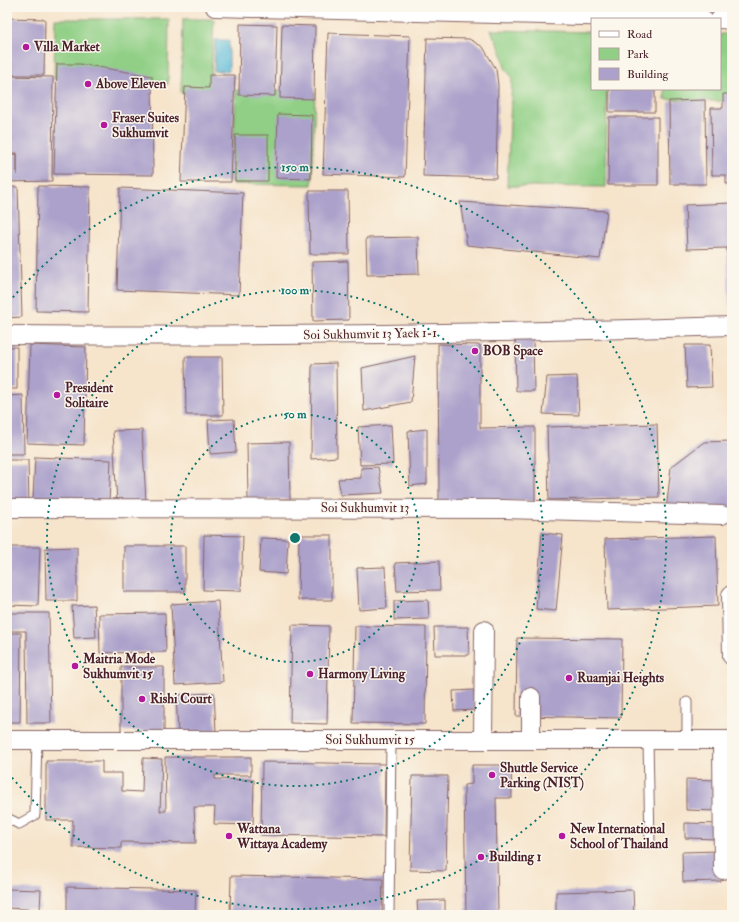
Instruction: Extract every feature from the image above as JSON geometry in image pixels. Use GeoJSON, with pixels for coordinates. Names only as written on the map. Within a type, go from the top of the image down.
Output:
{"type":"FeatureCollection","features":[{"type":"Feature","properties":{"kind":"street"},"geometry":{"type":"LineString","coordinates":[[215,7],[665,18]]}},
{"type":"Feature","properties":{"kind":"street"},"geometry":{"type":"LineString","coordinates":[[721,19],[732,20]]}},
{"type":"Feature","properties":{"kind":"street","name":"Soi Sukhumvit 13 Yaek 1-1"},"geometry":{"type":"LineString","coordinates":[[7,335],[216,336],[603,330],[732,326]]}},
{"type":"Feature","properties":{"kind":"street","name":"Soi Sukhumvit 13"},"geometry":{"type":"LineString","coordinates":[[7,508],[495,509],[691,512],[722,515]]}},
{"type":"Feature","properties":{"kind":"street"},"geometry":{"type":"LineString","coordinates":[[731,595],[732,656]]}},
{"type":"Feature","properties":{"kind":"street"},"geometry":{"type":"LineString","coordinates":[[483,740],[484,630]]}},
{"type":"Feature","properties":{"kind":"street"},"geometry":{"type":"LineString","coordinates":[[531,697],[531,740]]}},
{"type":"Feature","properties":{"kind":"street","name":"Soi Sukhumvit 15"},"geometry":{"type":"LineString","coordinates":[[7,740],[727,740]]}},
{"type":"Feature","properties":{"kind":"street"},"geometry":{"type":"LineString","coordinates":[[723,870],[727,740]]}},
{"type":"Feature","properties":{"kind":"lane"},"geometry":{"type":"LineString","coordinates":[[687,702],[687,740]]}},
{"type":"Feature","properties":{"kind":"lane"},"geometry":{"type":"LineString","coordinates":[[7,818],[19,824],[35,815],[36,740]]}},
{"type":"Feature","properties":{"kind":"lane"},"geometry":{"type":"LineString","coordinates":[[389,915],[391,740]]}},
{"type":"Feature","properties":{"kind":"lane"},"geometry":{"type":"LineString","coordinates":[[648,740],[650,843]]}},
{"type":"Feature","properties":{"kind":"green space"},"geometry":{"type":"Polygon","coordinates":[[[55,19],[169,19],[168,84],[54,79],[55,19]]]}},
{"type":"Feature","properties":{"kind":"green space"},"geometry":{"type":"Polygon","coordinates":[[[183,19],[214,19],[210,95],[181,93],[183,19]]]}},
{"type":"Feature","properties":{"kind":"green space"},"geometry":{"type":"Polygon","coordinates":[[[491,30],[591,32],[591,90],[607,90],[606,187],[507,186],[512,77],[505,67],[501,51],[491,30]]]}},
{"type":"Feature","properties":{"kind":"green space"},"geometry":{"type":"Polygon","coordinates":[[[721,34],[732,34],[732,102],[665,99],[665,90],[721,90],[721,34]]]}},
{"type":"Feature","properties":{"kind":"green space"},"geometry":{"type":"Polygon","coordinates":[[[236,90],[315,92],[312,185],[232,184],[236,90]]]}},
{"type":"Feature","properties":{"kind":"water"},"geometry":{"type":"Polygon","coordinates":[[[215,40],[229,40],[229,71],[214,71],[215,40]]]}},
{"type":"Feature","properties":{"kind":"building","name":"Villa Market"},"geometry":{"type":"Polygon","coordinates":[[[7,18],[45,19],[44,75],[7,75],[7,18]]]}},
{"type":"Feature","properties":{"kind":"building"},"geometry":{"type":"Polygon","coordinates":[[[240,24],[277,25],[275,96],[239,95],[240,24]]]}},
{"type":"Feature","properties":{"kind":"building"},"geometry":{"type":"Polygon","coordinates":[[[282,25],[315,26],[314,99],[280,98],[282,25]]]}},
{"type":"Feature","properties":{"kind":"building"},"geometry":{"type":"Polygon","coordinates":[[[328,33],[410,36],[405,177],[323,174],[328,33]]]}},
{"type":"Feature","properties":{"kind":"building"},"geometry":{"type":"Polygon","coordinates":[[[427,38],[469,39],[483,47],[496,69],[498,85],[496,178],[423,176],[427,38]]]}},
{"type":"Feature","properties":{"kind":"building","name":"Fraser Suites Sukhumvit"},"geometry":{"type":"Polygon","coordinates":[[[57,64],[80,64],[152,76],[153,175],[54,174],[57,64]]]}},
{"type":"Feature","properties":{"kind":"building"},"geometry":{"type":"Polygon","coordinates":[[[209,75],[235,75],[231,182],[181,182],[185,87],[209,88],[209,75]]]}},
{"type":"Feature","properties":{"kind":"building"},"geometry":{"type":"Polygon","coordinates":[[[7,76],[53,77],[52,181],[7,182],[7,155],[17,153],[7,153],[7,76]]]}},
{"type":"Feature","properties":{"kind":"building"},"geometry":{"type":"Polygon","coordinates":[[[609,90],[655,90],[655,112],[609,112],[609,90]]]}},
{"type":"Feature","properties":{"kind":"building"},"geometry":{"type":"Polygon","coordinates":[[[723,94],[732,94],[732,183],[726,184],[726,175],[712,175],[711,108],[723,108],[723,94]]]}},
{"type":"Feature","properties":{"kind":"building"},"geometry":{"type":"Polygon","coordinates":[[[705,100],[706,184],[670,184],[669,101],[705,100]]]}},
{"type":"Feature","properties":{"kind":"building"},"geometry":{"type":"Polygon","coordinates":[[[278,114],[312,115],[311,179],[276,178],[278,114]]]}},
{"type":"Feature","properties":{"kind":"building"},"geometry":{"type":"Polygon","coordinates":[[[609,117],[658,117],[658,185],[608,185],[609,117]]]}},
{"type":"Feature","properties":{"kind":"building"},"geometry":{"type":"Polygon","coordinates":[[[235,135],[268,135],[268,181],[235,181],[235,135]]]}},
{"type":"Feature","properties":{"kind":"building"},"geometry":{"type":"Polygon","coordinates":[[[38,186],[90,187],[88,312],[36,311],[38,186]]]}},
{"type":"Feature","properties":{"kind":"building"},"geometry":{"type":"Polygon","coordinates":[[[7,187],[18,187],[22,317],[7,318],[7,187]]]}},
{"type":"Feature","properties":{"kind":"building"},"geometry":{"type":"Polygon","coordinates":[[[120,188],[243,193],[239,295],[117,290],[120,188]]]}},
{"type":"Feature","properties":{"kind":"building"},"geometry":{"type":"Polygon","coordinates":[[[309,191],[348,191],[349,254],[310,254],[309,191]]]}},
{"type":"Feature","properties":{"kind":"building"},"geometry":{"type":"Polygon","coordinates":[[[460,202],[607,211],[600,259],[467,245],[460,202]]]}},
{"type":"Feature","properties":{"kind":"building"},"geometry":{"type":"Polygon","coordinates":[[[732,203],[732,305],[729,306],[727,248],[687,249],[685,205],[732,203]]]}},
{"type":"Feature","properties":{"kind":"building"},"geometry":{"type":"Polygon","coordinates":[[[418,237],[419,274],[367,275],[366,238],[418,237]]]}},
{"type":"Feature","properties":{"kind":"building"},"geometry":{"type":"Polygon","coordinates":[[[348,261],[349,320],[313,321],[312,262],[348,261]]]}},
{"type":"Feature","properties":{"kind":"building"},"geometry":{"type":"Polygon","coordinates":[[[515,338],[533,338],[534,391],[516,391],[515,338]]]}},
{"type":"Feature","properties":{"kind":"building"},"geometry":{"type":"Polygon","coordinates":[[[438,344],[480,345],[480,428],[535,427],[535,501],[439,501],[438,344]]]}},
{"type":"Feature","properties":{"kind":"building","name":"President Solitaire"},"geometry":{"type":"Polygon","coordinates":[[[30,345],[86,347],[84,445],[27,443],[30,345]]]}},
{"type":"Feature","properties":{"kind":"building"},"geometry":{"type":"Polygon","coordinates":[[[685,345],[710,345],[712,387],[687,388],[685,345]]]}},
{"type":"Feature","properties":{"kind":"building"},"geometry":{"type":"Polygon","coordinates":[[[7,347],[17,347],[17,389],[7,389],[7,347]]]}},
{"type":"Feature","properties":{"kind":"building"},"geometry":{"type":"Polygon","coordinates":[[[415,356],[411,402],[364,411],[362,368],[415,356]]]}},
{"type":"Feature","properties":{"kind":"building"},"geometry":{"type":"Polygon","coordinates":[[[185,357],[222,357],[223,415],[186,415],[185,357]]]}},
{"type":"Feature","properties":{"kind":"building"},"geometry":{"type":"Polygon","coordinates":[[[336,363],[337,457],[311,459],[312,364],[336,363]]]}},
{"type":"Feature","properties":{"kind":"building"},"geometry":{"type":"Polygon","coordinates":[[[577,376],[579,415],[543,414],[547,377],[577,376]]]}},
{"type":"Feature","properties":{"kind":"building"},"geometry":{"type":"Polygon","coordinates":[[[23,395],[24,454],[7,454],[7,396],[23,395]]]}},
{"type":"Feature","properties":{"kind":"building"},"geometry":{"type":"Polygon","coordinates":[[[234,419],[236,452],[210,454],[208,420],[234,419]]]}},
{"type":"Feature","properties":{"kind":"building"},"geometry":{"type":"Polygon","coordinates":[[[657,424],[659,497],[549,500],[547,427],[657,424]]]}},
{"type":"Feature","properties":{"kind":"building"},"geometry":{"type":"Polygon","coordinates":[[[391,425],[393,464],[360,465],[358,427],[391,425]]]}},
{"type":"Feature","properties":{"kind":"building"},"geometry":{"type":"Polygon","coordinates":[[[427,429],[427,484],[410,486],[408,431],[427,429]]]}},
{"type":"Feature","properties":{"kind":"building"},"geometry":{"type":"Polygon","coordinates":[[[142,430],[146,502],[117,504],[113,431],[142,430]]]}},
{"type":"Feature","properties":{"kind":"building"},"geometry":{"type":"Polygon","coordinates":[[[289,442],[290,499],[248,500],[247,443],[289,442]]]}},
{"type":"Feature","properties":{"kind":"building"},"geometry":{"type":"Polygon","coordinates":[[[704,442],[732,442],[732,508],[666,511],[671,467],[704,442]]]}},
{"type":"Feature","properties":{"kind":"building"},"geometry":{"type":"Polygon","coordinates":[[[35,457],[111,460],[109,502],[33,499],[35,457]]]}},
{"type":"Feature","properties":{"kind":"building"},"geometry":{"type":"Polygon","coordinates":[[[7,460],[28,460],[29,503],[7,503],[7,460]]]}},
{"type":"Feature","properties":{"kind":"building"},"geometry":{"type":"Polygon","coordinates":[[[378,467],[383,493],[341,495],[338,479],[361,478],[361,468],[378,467]]]}},
{"type":"Feature","properties":{"kind":"building"},"geometry":{"type":"Polygon","coordinates":[[[542,533],[563,535],[556,611],[536,609],[542,533]]]}},
{"type":"Feature","properties":{"kind":"building"},"geometry":{"type":"Polygon","coordinates":[[[204,535],[243,536],[241,591],[203,590],[204,535]]]}},
{"type":"Feature","properties":{"kind":"building"},"geometry":{"type":"Polygon","coordinates":[[[299,535],[332,535],[332,600],[298,600],[299,535]]]}},
{"type":"Feature","properties":{"kind":"building"},"geometry":{"type":"Polygon","coordinates":[[[716,536],[718,606],[607,610],[605,539],[716,536]]]}},
{"type":"Feature","properties":{"kind":"building"},"geometry":{"type":"Polygon","coordinates":[[[261,538],[288,539],[286,574],[259,572],[261,538]]]}},
{"type":"Feature","properties":{"kind":"building"},"geometry":{"type":"Polygon","coordinates":[[[124,546],[185,546],[185,592],[124,592],[124,546]]]}},
{"type":"Feature","properties":{"kind":"building"},"geometry":{"type":"Polygon","coordinates":[[[7,547],[40,547],[38,606],[7,605],[7,547]]]}},
{"type":"Feature","properties":{"kind":"building"},"geometry":{"type":"Polygon","coordinates":[[[77,547],[77,601],[46,601],[45,548],[77,547]]]}},
{"type":"Feature","properties":{"kind":"building"},"geometry":{"type":"Polygon","coordinates":[[[439,561],[440,590],[397,591],[395,563],[439,561]]]}},
{"type":"Feature","properties":{"kind":"building"},"geometry":{"type":"Polygon","coordinates":[[[385,567],[387,608],[359,610],[357,568],[385,567]]]}},
{"type":"Feature","properties":{"kind":"building"},"geometry":{"type":"Polygon","coordinates":[[[428,600],[429,619],[394,620],[394,601],[428,600]]]}},
{"type":"Feature","properties":{"kind":"building"},"geometry":{"type":"Polygon","coordinates":[[[218,601],[223,682],[175,685],[171,604],[218,601]]]}},
{"type":"Feature","properties":{"kind":"building"},"geometry":{"type":"Polygon","coordinates":[[[94,605],[96,637],[74,638],[72,606],[94,605]]]}},
{"type":"Feature","properties":{"kind":"building"},"geometry":{"type":"Polygon","coordinates":[[[7,613],[49,613],[51,723],[27,723],[26,631],[7,631],[7,613]]]}},
{"type":"Feature","properties":{"kind":"building"},"geometry":{"type":"Polygon","coordinates":[[[165,613],[166,652],[100,653],[99,614],[165,613]]]}},
{"type":"Feature","properties":{"kind":"building","name":"Harmony Living"},"geometry":{"type":"Polygon","coordinates":[[[292,625],[329,626],[327,724],[290,723],[292,625]]]}},
{"type":"Feature","properties":{"kind":"building"},"geometry":{"type":"Polygon","coordinates":[[[355,626],[426,627],[425,724],[353,723],[355,626]]]}},
{"type":"Feature","properties":{"kind":"building"},"geometry":{"type":"Polygon","coordinates":[[[434,627],[468,627],[469,655],[435,655],[434,627]]]}},
{"type":"Feature","properties":{"kind":"building"},"geometry":{"type":"Polygon","coordinates":[[[7,633],[21,633],[20,722],[7,722],[7,633]]]}},
{"type":"Feature","properties":{"kind":"building","name":"Ruamjai Heights"},"geometry":{"type":"Polygon","coordinates":[[[517,638],[622,639],[621,718],[516,716],[517,638]]]}},
{"type":"Feature","properties":{"kind":"building","name":"Rishi Court"},"geometry":{"type":"Polygon","coordinates":[[[121,667],[164,667],[164,731],[121,731],[121,667]]]}},
{"type":"Feature","properties":{"kind":"building"},"geometry":{"type":"Polygon","coordinates":[[[474,690],[475,710],[454,711],[453,691],[474,690]]]}},
{"type":"Feature","properties":{"kind":"building"},"geometry":{"type":"Polygon","coordinates":[[[214,693],[216,732],[178,733],[176,695],[214,693]]]}},
{"type":"Feature","properties":{"kind":"building"},"geometry":{"type":"Polygon","coordinates":[[[165,757],[251,757],[251,775],[215,775],[215,779],[254,780],[253,825],[214,824],[215,807],[194,807],[196,843],[121,842],[121,848],[73,847],[73,820],[46,820],[46,761],[102,761],[102,773],[122,773],[122,791],[142,792],[143,758],[162,759],[160,811],[166,811],[165,757]]]}},
{"type":"Feature","properties":{"kind":"building"},"geometry":{"type":"Polygon","coordinates":[[[262,762],[385,764],[384,837],[261,835],[262,762]]]}},
{"type":"Feature","properties":{"kind":"building","name":"Building 1"},"geometry":{"type":"Polygon","coordinates":[[[472,765],[511,765],[512,798],[496,798],[498,915],[466,915],[464,785],[472,784],[472,765]]]}},
{"type":"Feature","properties":{"kind":"building"},"geometry":{"type":"Polygon","coordinates":[[[412,776],[448,776],[446,871],[410,870],[412,776]]]}},
{"type":"Feature","properties":{"kind":"building"},"geometry":{"type":"Polygon","coordinates":[[[686,779],[718,780],[718,811],[686,810],[686,779]]]}},
{"type":"Feature","properties":{"kind":"building"},"geometry":{"type":"Polygon","coordinates":[[[685,823],[719,824],[719,839],[685,838],[685,823]]]}},
{"type":"Feature","properties":{"kind":"building"},"geometry":{"type":"Polygon","coordinates":[[[720,851],[721,881],[683,882],[682,852],[720,851]]]}},
{"type":"Feature","properties":{"kind":"building"},"geometry":{"type":"Polygon","coordinates":[[[231,876],[383,879],[382,915],[230,915],[231,876]]]}},
{"type":"Feature","properties":{"kind":"building"},"geometry":{"type":"Polygon","coordinates":[[[67,887],[196,890],[195,915],[67,915],[67,887]]]}},
{"type":"Feature","properties":{"kind":"building"},"geometry":{"type":"Polygon","coordinates":[[[7,889],[41,890],[40,910],[7,908],[7,889]]]}},
{"type":"Feature","properties":{"kind":"building"},"geometry":{"type":"Polygon","coordinates":[[[633,890],[634,915],[556,915],[556,892],[633,890]]]}},
{"type":"Feature","properties":{"kind":"building"},"geometry":{"type":"Polygon","coordinates":[[[445,900],[445,915],[418,915],[417,901],[445,900]]]}},
{"type":"Feature","properties":{"kind":"place","name":"Villa Market"},"geometry":{"type":"Point","coordinates":[26,47]}},
{"type":"Feature","properties":{"kind":"place","name":"Above Eleven"},"geometry":{"type":"Point","coordinates":[88,84]}},
{"type":"Feature","properties":{"kind":"place","name":"Fraser Suites Sukhumvit"},"geometry":{"type":"Point","coordinates":[104,125]}},
{"type":"Feature","properties":{"kind":"place","name":"BOB Space"},"geometry":{"type":"Point","coordinates":[475,351]}},
{"type":"Feature","properties":{"kind":"place","name":"President Solitaire"},"geometry":{"type":"Point","coordinates":[57,395]}},
{"type":"Feature","properties":{"kind":"place","name":"Maitria Mode Sukhumvit 15"},"geometry":{"type":"Point","coordinates":[75,666]}},
{"type":"Feature","properties":{"kind":"place","name":"Harmony Living"},"geometry":{"type":"Point","coordinates":[310,674]}},
{"type":"Feature","properties":{"kind":"place","name":"Ruamjai Heights"},"geometry":{"type":"Point","coordinates":[569,678]}},
{"type":"Feature","properties":{"kind":"place","name":"Rishi Court"},"geometry":{"type":"Point","coordinates":[142,699]}},
{"type":"Feature","properties":{"kind":"place","name":"Shuttle Service Parking (NIST)"},"geometry":{"type":"Point","coordinates":[492,775]}},
{"type":"Feature","properties":{"kind":"place","name":"Wattana Wittaya Academy"},"geometry":{"type":"Point","coordinates":[229,836]}},
{"type":"Feature","properties":{"kind":"place","name":"New International School of Thailand"},"geometry":{"type":"Point","coordinates":[562,836]}},
{"type":"Feature","properties":{"kind":"place","name":"Building 1"},"geometry":{"type":"Point","coordinates":[481,857]}}]}
